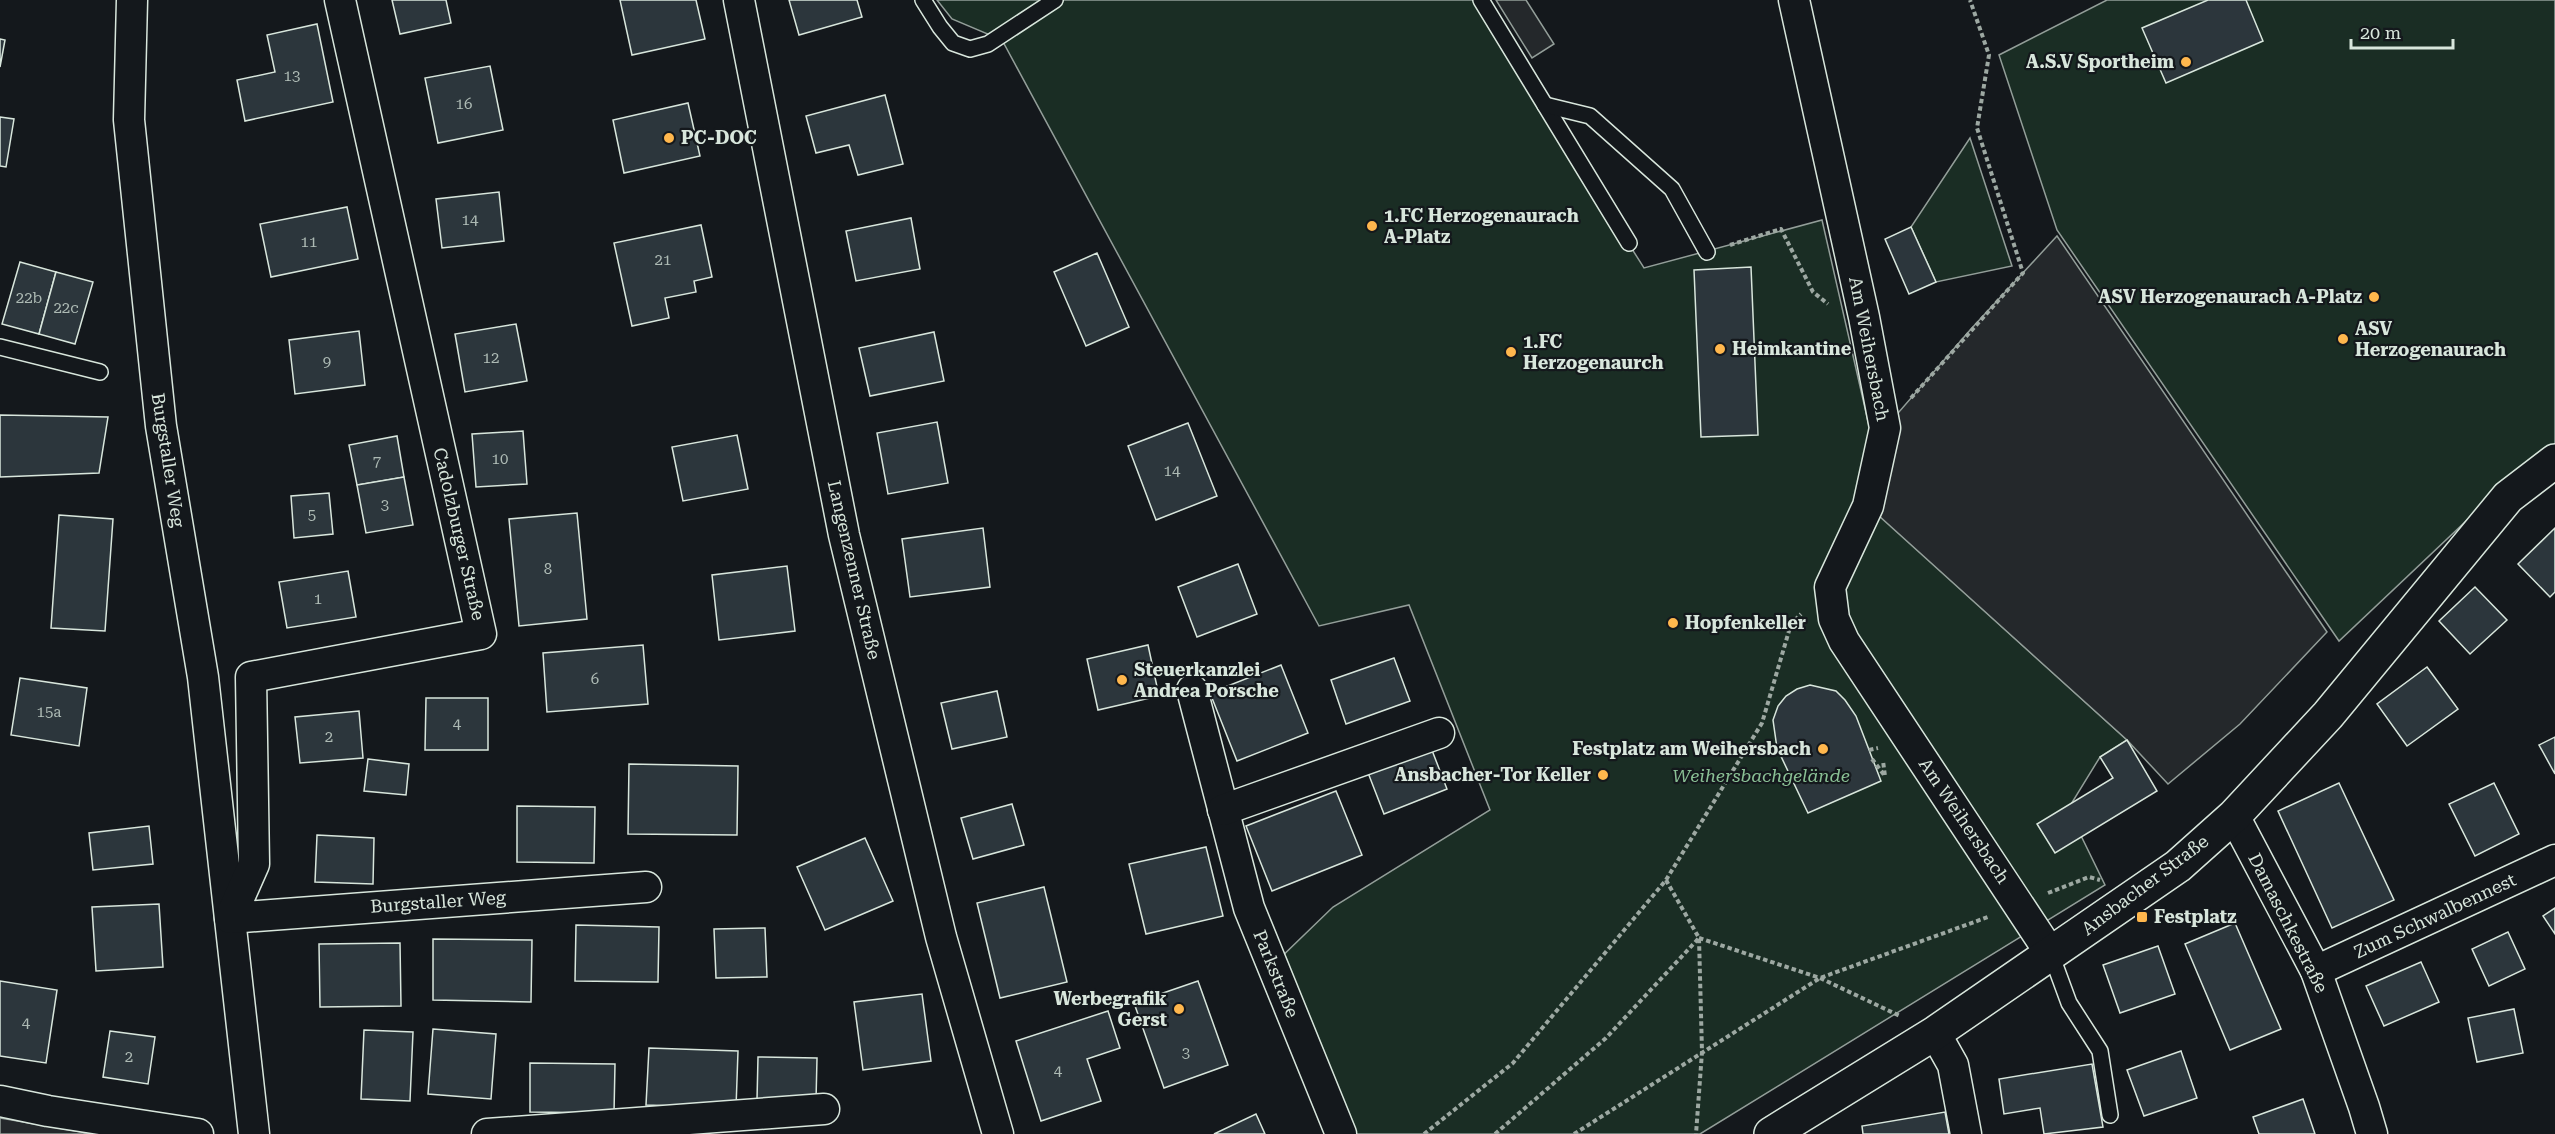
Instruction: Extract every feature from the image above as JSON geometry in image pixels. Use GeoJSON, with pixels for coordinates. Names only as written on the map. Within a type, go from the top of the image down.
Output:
{"type":"FeatureCollection","features":[{"type":"Feature","properties":{"kind":"street","name":"Burgstaller Weg"},"geometry":{"type":"LineString","coordinates":[[132,0],[129,120],[160,414],[203,677],[254,1134]]}},
{"type":"Feature","properties":{"kind":"street","name":"Cadolzburger Straße"},"geometry":{"type":"LineString","coordinates":[[230,918],[254,864],[251,677],[481,634],[340,0]]}},
{"type":"Feature","properties":{"kind":"street","name":"Langenzenner Straße"},"geometry":{"type":"LineString","coordinates":[[739,0],[844,535],[941,937],[998,1134]]}},
{"type":"Feature","properties":{"kind":"street","name":"Am Weihersbach"},"geometry":{"type":"LineString","coordinates":[[1794,0],[1864,317],[1885,428],[1868,506],[1830,587],[1834,619],[1844,641],[2051,954]]}},
{"type":"Feature","properties":{"kind":"street","name":"Ansbacher Straße"},"geometry":{"type":"LineString","coordinates":[[1772,1134],[1935,1033],[2178,866],[2234,816],[2328,715],[2508,497],[2555,461]]}},
{"type":"Feature","properties":{"kind":"street","name":"Parkstraße"},"geometry":{"type":"LineString","coordinates":[[1192,690],[1249,908],[1341,1134]]}},
{"type":"Feature","properties":{"kind":"street"},"geometry":{"type":"LineString","coordinates":[[1223,810],[1439,733]]}},
{"type":"Feature","properties":{"kind":"street","name":"Damaschkestraße"},"geometry":{"type":"LineString","coordinates":[[2234,816],[2316,971],[2372,1134]]}},
{"type":"Feature","properties":{"kind":"street","name":"Zum Schwalbennest"},"geometry":{"type":"LineString","coordinates":[[2316,971],[2555,861]]}},
{"type":"Feature","properties":{"kind":"street","name":"Burgstaller Weg"},"geometry":{"type":"LineString","coordinates":[[230,918],[646,887]]}},
{"type":"Feature","properties":{"kind":"street"},"geometry":{"type":"LineString","coordinates":[[1935,1033],[1953,1065],[1966,1134]]}},
{"type":"Feature","properties":{"kind":"street"},"geometry":{"type":"LineString","coordinates":[[0,1101],[48,1111],[198,1134]]}},
{"type":"Feature","properties":{"kind":"street"},"geometry":{"type":"LineString","coordinates":[[487,1134],[824,1109]]}},
{"type":"Feature","properties":{"kind":"lane"},"geometry":{"type":"LineString","coordinates":[[923,0],[940,27],[954,43],[970,49],[988,44],[1055,0]]}},
{"type":"Feature","properties":{"kind":"lane"},"geometry":{"type":"LineString","coordinates":[[1481,0],[1629,243]]}},
{"type":"Feature","properties":{"kind":"lane"},"geometry":{"type":"LineString","coordinates":[[1545,105],[1590,116],[1672,189],[1707,252]]}},
{"type":"Feature","properties":{"kind":"lane"},"geometry":{"type":"LineString","coordinates":[[0,347],[100,372]]}},
{"type":"Feature","properties":{"kind":"lane"},"geometry":{"type":"LineString","coordinates":[[2051,954],[2069,1003],[2100,1051],[2110,1115]]}},
{"type":"Feature","properties":{"kind":"path"},"geometry":{"type":"LineString","coordinates":[[1885,428],[2023,273],[1977,128],[1989,55],[1970,0]]}},
{"type":"Feature","properties":{"kind":"path"},"geometry":{"type":"LineString","coordinates":[[1707,252],[1780,229],[1795,254]]}},
{"type":"Feature","properties":{"kind":"path"},"geometry":{"type":"LineString","coordinates":[[1424,1134],[1513,1064],[1666,880],[1762,723],[1791,624],[1830,587]]}},
{"type":"Feature","properties":{"kind":"path"},"geometry":{"type":"LineString","coordinates":[[1872,759],[1884,776],[1883,757]]}},
{"type":"Feature","properties":{"kind":"path"},"geometry":{"type":"LineString","coordinates":[[1574,1134],[1820,978],[2089,877],[2141,892]]}},
{"type":"Feature","properties":{"kind":"path"},"geometry":{"type":"LineString","coordinates":[[1666,880],[1699,938],[1702,1052],[1696,1134]]}},
{"type":"Feature","properties":{"kind":"path"},"geometry":{"type":"LineString","coordinates":[[1699,938],[1820,978],[1935,1033]]}},
{"type":"Feature","properties":{"kind":"path"},"geometry":{"type":"LineString","coordinates":[[1495,1134],[1606,1038],[1699,938]]}},
{"type":"Feature","properties":{"kind":"green space","name":"Weihersbachgelände"},"geometry":{"type":"Polygon","coordinates":[[[937,0],[1475,0],[1644,268],[1822,220],[1870,430],[1869,506],[2127,740],[2100,757],[2068,809],[2105,885],[1700,1134],[1341,1134],[1272,966],[1333,907],[1490,810],[1409,605],[1319,626],[1002,40],[952,19],[937,0]]]}},
{"type":"Feature","properties":{"kind":"green space","name":"ASV Herzogenaurach"},"geometry":{"type":"Polygon","coordinates":[[[2107,0],[2555,0],[2555,447],[2501,488],[2339,641],[2057,230],[1999,55],[2107,0]]]}},
{"type":"Feature","properties":{"kind":"green space"},"geometry":{"type":"Polygon","coordinates":[[[1970,138],[2012,266],[1936,282],[1911,227],[1970,138]]]}},
{"type":"Feature","properties":{"kind":"shaded area"},"geometry":{"type":"Polygon","coordinates":[[[1496,0],[1526,0],[1554,44],[1532,58],[1496,0]]]}},
{"type":"Feature","properties":{"kind":"shaded area"},"geometry":{"type":"Polygon","coordinates":[[[2057,236],[2327,632],[2240,724],[2168,784],[2127,740],[1868,506],[1885,428],[1971,329],[2057,236]]]}},
{"type":"Feature","properties":{"kind":"shaded area"},"geometry":{"type":"Polygon","coordinates":[[[0,1118],[93,1134],[0,1134],[0,1118]]]}},
{"type":"Feature","properties":{"kind":"building"},"geometry":{"type":"Polygon","coordinates":[[[392,0],[446,0],[451,23],[400,34],[392,0]]]}},
{"type":"Feature","properties":{"kind":"building"},"geometry":{"type":"Polygon","coordinates":[[[620,0],[696,0],[705,39],[632,55],[620,0]]]}},
{"type":"Feature","properties":{"kind":"building"},"geometry":{"type":"Polygon","coordinates":[[[789,0],[857,0],[862,17],[799,35],[789,0]]]}},
{"type":"Feature","properties":{"kind":"building","name":"A.S.V Sportheim"},"geometry":{"type":"Polygon","coordinates":[[[2208,0],[2246,0],[2263,41],[2166,83],[2142,28],[2208,0]]]}},
{"type":"Feature","properties":{"kind":"building"},"geometry":{"type":"Polygon","coordinates":[[[317,24],[333,102],[245,121],[237,80],[275,72],[267,35],[317,24]]]}},
{"type":"Feature","properties":{"kind":"building"},"geometry":{"type":"Polygon","coordinates":[[[0,39],[5,40],[0,67],[0,39]]]}},
{"type":"Feature","properties":{"kind":"building"},"geometry":{"type":"Polygon","coordinates":[[[490,66],[503,130],[438,143],[425,78],[490,66]]]}},
{"type":"Feature","properties":{"kind":"building"},"geometry":{"type":"Polygon","coordinates":[[[885,95],[903,164],[858,175],[849,145],[816,153],[806,116],[885,95]]]}},
{"type":"Feature","properties":{"kind":"building"},"geometry":{"type":"Polygon","coordinates":[[[688,103],[700,156],[624,173],[613,120],[688,103]]]}},
{"type":"Feature","properties":{"kind":"building"},"geometry":{"type":"Polygon","coordinates":[[[0,117],[14,119],[6,167],[0,166],[0,117]]]}},
{"type":"Feature","properties":{"kind":"building"},"geometry":{"type":"Polygon","coordinates":[[[499,192],[504,241],[442,248],[436,199],[499,192]]]}},
{"type":"Feature","properties":{"kind":"building"},"geometry":{"type":"Polygon","coordinates":[[[347,207],[358,259],[271,277],[260,224],[347,207]]]}},
{"type":"Feature","properties":{"kind":"building"},"geometry":{"type":"Polygon","coordinates":[[[911,218],[920,269],[856,281],[846,231],[911,218]]]}},
{"type":"Feature","properties":{"kind":"building"},"geometry":{"type":"Polygon","coordinates":[[[701,225],[712,277],[694,281],[696,292],[665,298],[669,318],[632,326],[614,243],[701,225]]]}},
{"type":"Feature","properties":{"kind":"building"},"geometry":{"type":"Polygon","coordinates":[[[1911,227],[1936,282],[1909,294],[1885,239],[1911,227]]]}},
{"type":"Feature","properties":{"kind":"building"},"geometry":{"type":"Polygon","coordinates":[[[1097,253],[1129,327],[1086,346],[1054,272],[1097,253]]]}},
{"type":"Feature","properties":{"kind":"building"},"geometry":{"type":"Polygon","coordinates":[[[20,262],[56,272],[39,334],[2,324],[20,262]]]}},
{"type":"Feature","properties":{"kind":"building"},"geometry":{"type":"Polygon","coordinates":[[[1751,267],[1758,435],[1701,437],[1694,270],[1751,267]]]}},
{"type":"Feature","properties":{"kind":"building"},"geometry":{"type":"Polygon","coordinates":[[[56,272],[93,282],[75,344],[39,334],[56,272]]]}},
{"type":"Feature","properties":{"kind":"building"},"geometry":{"type":"Polygon","coordinates":[[[516,324],[527,381],[465,392],[455,334],[516,324]]]}},
{"type":"Feature","properties":{"kind":"building"},"geometry":{"type":"Polygon","coordinates":[[[359,331],[365,385],[295,394],[289,340],[359,331]]]}},
{"type":"Feature","properties":{"kind":"building"},"geometry":{"type":"Polygon","coordinates":[[[934,332],[944,381],[870,396],[859,348],[934,332]]]}},
{"type":"Feature","properties":{"kind":"building"},"geometry":{"type":"Polygon","coordinates":[[[0,415],[108,417],[99,473],[0,477],[0,415]]]}},
{"type":"Feature","properties":{"kind":"building"},"geometry":{"type":"Polygon","coordinates":[[[937,422],[948,483],[888,494],[877,433],[937,422]]]}},
{"type":"Feature","properties":{"kind":"building"},"geometry":{"type":"Polygon","coordinates":[[[1188,423],[1217,496],[1156,520],[1128,446],[1188,423]]]}},
{"type":"Feature","properties":{"kind":"building"},"geometry":{"type":"Polygon","coordinates":[[[523,431],[527,484],[476,487],[472,434],[523,431]]]}},
{"type":"Feature","properties":{"kind":"building"},"geometry":{"type":"Polygon","coordinates":[[[737,435],[748,489],[683,501],[672,447],[737,435]]]}},
{"type":"Feature","properties":{"kind":"building"},"geometry":{"type":"Polygon","coordinates":[[[397,436],[404,477],[357,485],[349,445],[397,436]]]}},
{"type":"Feature","properties":{"kind":"building"},"geometry":{"type":"Polygon","coordinates":[[[404,477],[413,525],[366,533],[357,485],[404,477]]]}},
{"type":"Feature","properties":{"kind":"building"},"geometry":{"type":"Polygon","coordinates":[[[329,493],[333,534],[294,538],[291,496],[329,493]]]}},
{"type":"Feature","properties":{"kind":"building"},"geometry":{"type":"Polygon","coordinates":[[[577,513],[587,619],[519,626],[509,519],[577,513]]]}},
{"type":"Feature","properties":{"kind":"building"},"geometry":{"type":"Polygon","coordinates":[[[59,515],[113,519],[105,631],[51,628],[59,515]]]}},
{"type":"Feature","properties":{"kind":"building"},"geometry":{"type":"Polygon","coordinates":[[[983,528],[990,587],[910,597],[902,539],[983,528]]]}},
{"type":"Feature","properties":{"kind":"building"},"geometry":{"type":"Polygon","coordinates":[[[2555,528],[2555,592],[2550,597],[2518,564],[2555,528]]]}},
{"type":"Feature","properties":{"kind":"building"},"geometry":{"type":"Polygon","coordinates":[[[1238,564],[1257,614],[1197,637],[1178,587],[1238,564]]]}},
{"type":"Feature","properties":{"kind":"building"},"geometry":{"type":"Polygon","coordinates":[[[787,566],[795,631],[719,640],[712,575],[787,566]]]}},
{"type":"Feature","properties":{"kind":"building"},"geometry":{"type":"Polygon","coordinates":[[[348,571],[356,617],[287,628],[279,582],[348,571]]]}},
{"type":"Feature","properties":{"kind":"building"},"geometry":{"type":"Polygon","coordinates":[[[2475,587],[2507,620],[2470,654],[2439,621],[2475,587]]]}},
{"type":"Feature","properties":{"kind":"building"},"geometry":{"type":"Polygon","coordinates":[[[643,645],[648,704],[547,712],[543,653],[643,645]]]}},
{"type":"Feature","properties":{"kind":"building"},"geometry":{"type":"Polygon","coordinates":[[[1148,645],[1159,696],[1098,710],[1087,659],[1148,645]]]}},
{"type":"Feature","properties":{"kind":"building"},"geometry":{"type":"Polygon","coordinates":[[[1394,658],[1410,701],[1346,724],[1331,680],[1394,658]]]}},
{"type":"Feature","properties":{"kind":"building"},"geometry":{"type":"Polygon","coordinates":[[[1281,665],[1308,733],[1237,761],[1210,693],[1281,665]]]}},
{"type":"Feature","properties":{"kind":"building"},"geometry":{"type":"Polygon","coordinates":[[[2427,667],[2458,709],[2407,746],[2377,704],[2427,667]]]}},
{"type":"Feature","properties":{"kind":"building"},"geometry":{"type":"Polygon","coordinates":[[[20,678],[87,688],[79,746],[11,735],[20,678]]]}},
{"type":"Feature","properties":{"kind":"building","name":"Festplatz am Weihersbach"},"geometry":{"type":"Polygon","coordinates":[[[1810,685],[1836,691],[1845,700],[1856,716],[1881,781],[1808,813],[1777,748],[1773,720],[1778,706],[1786,696],[1810,685]]]}},
{"type":"Feature","properties":{"kind":"building"},"geometry":{"type":"Polygon","coordinates":[[[997,691],[1007,737],[952,749],[941,703],[997,691]]]}},
{"type":"Feature","properties":{"kind":"building"},"geometry":{"type":"Polygon","coordinates":[[[426,698],[488,698],[488,750],[425,750],[426,698]]]}},
{"type":"Feature","properties":{"kind":"building"},"geometry":{"type":"Polygon","coordinates":[[[359,711],[363,758],[300,763],[295,717],[359,711]]]}},
{"type":"Feature","properties":{"kind":"building"},"geometry":{"type":"Polygon","coordinates":[[[2555,737],[2555,774],[2539,745],[2555,737]]]}},
{"type":"Feature","properties":{"kind":"building"},"geometry":{"type":"Polygon","coordinates":[[[1428,740],[1447,789],[1384,814],[1365,765],[1428,740]]]}},
{"type":"Feature","properties":{"kind":"building"},"geometry":{"type":"Polygon","coordinates":[[[2127,740],[2157,791],[2055,853],[2037,824],[2113,778],[2100,757],[2127,740]]]}},
{"type":"Feature","properties":{"kind":"building"},"geometry":{"type":"Polygon","coordinates":[[[368,759],[409,764],[406,795],[364,791],[368,759]]]}},
{"type":"Feature","properties":{"kind":"building"},"geometry":{"type":"Polygon","coordinates":[[[629,764],[738,766],[737,835],[628,834],[629,764]]]}},
{"type":"Feature","properties":{"kind":"building"},"geometry":{"type":"Polygon","coordinates":[[[2339,783],[2394,900],[2332,928],[2278,811],[2339,783]]]}},
{"type":"Feature","properties":{"kind":"building"},"geometry":{"type":"Polygon","coordinates":[[[2494,783],[2519,834],[2475,856],[2449,804],[2494,783]]]}},
{"type":"Feature","properties":{"kind":"building"},"geometry":{"type":"Polygon","coordinates":[[[1336,791],[1362,855],[1272,891],[1246,826],[1336,791]]]}},
{"type":"Feature","properties":{"kind":"building"},"geometry":{"type":"Polygon","coordinates":[[[1012,804],[1024,845],[973,859],[961,818],[1012,804]]]}},
{"type":"Feature","properties":{"kind":"building"},"geometry":{"type":"Polygon","coordinates":[[[517,806],[595,807],[594,863],[517,862],[517,806]]]}},
{"type":"Feature","properties":{"kind":"building"},"geometry":{"type":"Polygon","coordinates":[[[149,826],[153,864],[93,870],[89,833],[149,826]]]}},
{"type":"Feature","properties":{"kind":"building"},"geometry":{"type":"Polygon","coordinates":[[[317,835],[374,838],[373,884],[315,882],[317,835]]]}},
{"type":"Feature","properties":{"kind":"building"},"geometry":{"type":"Polygon","coordinates":[[[865,838],[893,901],[825,930],[797,867],[865,838]]]}},
{"type":"Feature","properties":{"kind":"building"},"geometry":{"type":"Polygon","coordinates":[[[1206,847],[1223,916],[1146,934],[1129,864],[1206,847]]]}},
{"type":"Feature","properties":{"kind":"building"},"geometry":{"type":"Polygon","coordinates":[[[1044,887],[1067,982],[1000,998],[977,903],[1044,887]]]}},
{"type":"Feature","properties":{"kind":"building"},"geometry":{"type":"Polygon","coordinates":[[[159,904],[163,967],[96,971],[92,907],[159,904]]]}},
{"type":"Feature","properties":{"kind":"building"},"geometry":{"type":"Polygon","coordinates":[[[2555,908],[2555,934],[2543,916],[2555,908]]]}},
{"type":"Feature","properties":{"kind":"building"},"geometry":{"type":"Polygon","coordinates":[[[2235,923],[2281,1029],[2230,1050],[2185,944],[2235,923]]]}},
{"type":"Feature","properties":{"kind":"building"},"geometry":{"type":"Polygon","coordinates":[[[576,925],[659,927],[658,982],[575,981],[576,925]]]}},
{"type":"Feature","properties":{"kind":"building"},"geometry":{"type":"Polygon","coordinates":[[[765,928],[767,977],[716,978],[714,929],[765,928]]]}},
{"type":"Feature","properties":{"kind":"building"},"geometry":{"type":"Polygon","coordinates":[[[2508,932],[2525,969],[2489,986],[2472,949],[2508,932]]]}},
{"type":"Feature","properties":{"kind":"building"},"geometry":{"type":"Polygon","coordinates":[[[433,939],[532,940],[531,1002],[433,1000],[433,939]]]}},
{"type":"Feature","properties":{"kind":"building"},"geometry":{"type":"Polygon","coordinates":[[[400,943],[401,1006],[320,1007],[319,944],[400,943]]]}},
{"type":"Feature","properties":{"kind":"building"},"geometry":{"type":"Polygon","coordinates":[[[2158,946],[2175,994],[2120,1013],[2103,965],[2158,946]]]}},
{"type":"Feature","properties":{"kind":"building"},"geometry":{"type":"Polygon","coordinates":[[[2421,962],[2439,1002],[2384,1026],[2366,986],[2421,962]]]}},
{"type":"Feature","properties":{"kind":"building"},"geometry":{"type":"Polygon","coordinates":[[[0,981],[57,990],[46,1063],[0,1056],[0,981]]]}},
{"type":"Feature","properties":{"kind":"building"},"geometry":{"type":"Polygon","coordinates":[[[1198,981],[1228,1065],[1164,1088],[1134,1003],[1198,981]]]}},
{"type":"Feature","properties":{"kind":"building"},"geometry":{"type":"Polygon","coordinates":[[[922,994],[931,1061],[863,1070],[854,1002],[922,994]]]}},
{"type":"Feature","properties":{"kind":"building"},"geometry":{"type":"Polygon","coordinates":[[[2514,1009],[2523,1053],[2477,1062],[2468,1018],[2514,1009]]]}},
{"type":"Feature","properties":{"kind":"building"},"geometry":{"type":"Polygon","coordinates":[[[1108,1011],[1120,1048],[1087,1059],[1101,1101],[1041,1121],[1016,1041],[1108,1011]]]}},
{"type":"Feature","properties":{"kind":"building"},"geometry":{"type":"Polygon","coordinates":[[[433,1029],[496,1034],[491,1099],[428,1094],[433,1029]]]}},
{"type":"Feature","properties":{"kind":"building"},"geometry":{"type":"Polygon","coordinates":[[[364,1030],[413,1032],[410,1101],[361,1099],[364,1030]]]}},
{"type":"Feature","properties":{"kind":"building"},"geometry":{"type":"Polygon","coordinates":[[[110,1031],[155,1037],[148,1084],[103,1077],[110,1031]]]}},
{"type":"Feature","properties":{"kind":"building"},"geometry":{"type":"Polygon","coordinates":[[[649,1048],[738,1051],[736,1108],[646,1105],[649,1048]]]}},
{"type":"Feature","properties":{"kind":"building"},"geometry":{"type":"Polygon","coordinates":[[[2181,1051],[2197,1098],[2144,1116],[2127,1070],[2181,1051]]]}},
{"type":"Feature","properties":{"kind":"building"},"geometry":{"type":"Polygon","coordinates":[[[758,1057],[817,1058],[816,1101],[757,1100],[758,1057]]]}},
{"type":"Feature","properties":{"kind":"building"},"geometry":{"type":"Polygon","coordinates":[[[530,1063],[615,1064],[614,1113],[530,1112],[530,1063]]]}},
{"type":"Feature","properties":{"kind":"building"},"geometry":{"type":"Polygon","coordinates":[[[2092,1064],[2103,1127],[2044,1134],[2040,1108],[2004,1114],[1999,1079],[2092,1064]]]}},
{"type":"Feature","properties":{"kind":"building"},"geometry":{"type":"Polygon","coordinates":[[[2303,1099],[2315,1134],[2259,1134],[2253,1117],[2303,1099]]]}},
{"type":"Feature","properties":{"kind":"building"},"geometry":{"type":"Polygon","coordinates":[[[1945,1112],[1949,1134],[1863,1134],[1862,1126],[1945,1112]]]}},
{"type":"Feature","properties":{"kind":"building"},"geometry":{"type":"Polygon","coordinates":[[[1256,1114],[1265,1134],[1214,1134],[1256,1114]]]}},
{"type":"Feature","properties":{"kind":"place","name":"A.S.V Sportheim"},"geometry":{"type":"Point","coordinates":[2186,62]}},
{"type":"Feature","properties":{"kind":"place","name":"PC-DOC"},"geometry":{"type":"Point","coordinates":[669,138]}},
{"type":"Feature","properties":{"kind":"place","name":"1.FC Herzogenaurach A-Platz"},"geometry":{"type":"Point","coordinates":[1372,226]}},
{"type":"Feature","properties":{"kind":"place","name":"ASV Herzogenaurach A-Platz"},"geometry":{"type":"Point","coordinates":[2374,297]}},
{"type":"Feature","properties":{"kind":"place","name":"ASV Herzogenaurach"},"geometry":{"type":"Point","coordinates":[2343,339]}},
{"type":"Feature","properties":{"kind":"place","name":"Heimkantine"},"geometry":{"type":"Point","coordinates":[1720,349]}},
{"type":"Feature","properties":{"kind":"place","name":"1.FC Herzogenaurch"},"geometry":{"type":"Point","coordinates":[1511,352]}},
{"type":"Feature","properties":{"kind":"place","name":"Hopfenkeller"},"geometry":{"type":"Point","coordinates":[1673,623]}},
{"type":"Feature","properties":{"kind":"place","name":"Steuerkanzlei Andrea Porsche"},"geometry":{"type":"Point","coordinates":[1122,680]}},
{"type":"Feature","properties":{"kind":"place","name":"Festplatz am Weihersbach"},"geometry":{"type":"Point","coordinates":[1823,749]}},
{"type":"Feature","properties":{"kind":"place","name":"Ansbacher-Tor Keller"},"geometry":{"type":"Point","coordinates":[1603,775]}},
{"type":"Feature","properties":{"kind":"place","name":"Festplatz"},"geometry":{"type":"Point","coordinates":[2142,917]}},
{"type":"Feature","properties":{"kind":"place","name":"Werbegrafik Gerst"},"geometry":{"type":"Point","coordinates":[1179,1009]}}]}
